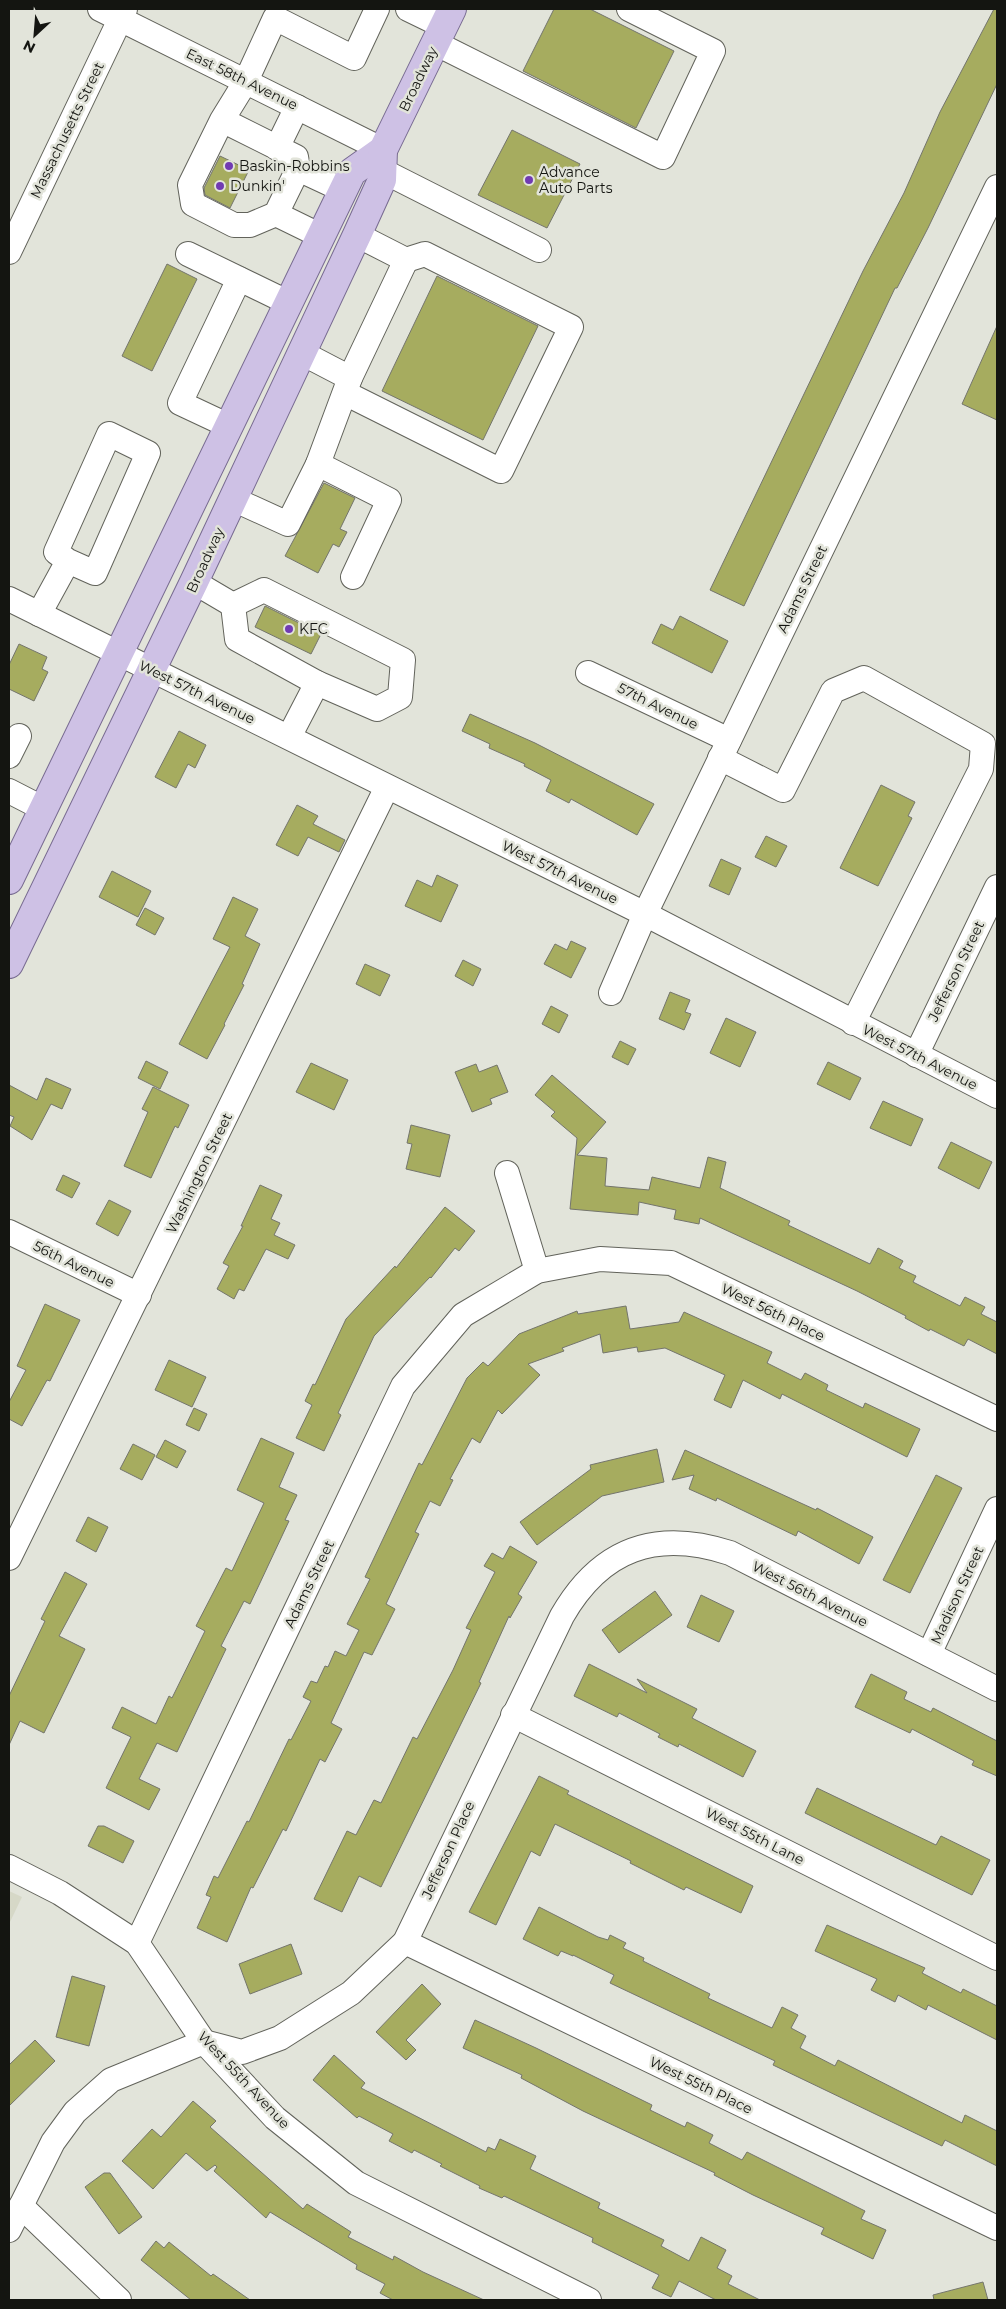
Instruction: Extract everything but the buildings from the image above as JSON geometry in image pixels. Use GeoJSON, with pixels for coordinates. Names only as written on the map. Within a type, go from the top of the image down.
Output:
{"type":"FeatureCollection","features":[{"type":"Feature","properties":{"kind":"main road","name":"Broadway"},"geometry":{"type":"LineString","coordinates":[[9,964],[152,670],[358,235],[382,180],[383,160],[443,26]]}},
{"type":"Feature","properties":{"kind":"main road","name":"Broadway"},"geometry":{"type":"LineString","coordinates":[[9,880],[42,808],[120,654],[352,172],[383,160]]}},
{"type":"Feature","properties":{"kind":"street"},"geometry":{"type":"LineString","coordinates":[[222,120],[296,157],[298,169],[276,214],[250,225],[234,224],[193,204],[190,184],[222,120],[246,82],[278,13],[354,58],[377,9]]}},
{"type":"Feature","properties":{"kind":"street"},"geometry":{"type":"LineString","coordinates":[[408,9],[443,26],[663,157],[713,51],[629,9]]}},
{"type":"Feature","properties":{"kind":"street","name":"East 58th Avenue"},"geometry":{"type":"LineString","coordinates":[[115,12],[297,107],[383,160],[539,250]]}},
{"type":"Feature","properties":{"kind":"street","name":"Massachusetts Street"},"geometry":{"type":"LineString","coordinates":[[9,252],[115,12]]}},
{"type":"Feature","properties":{"kind":"street"},"geometry":{"type":"LineString","coordinates":[[277,148],[297,107]]}},
{"type":"Feature","properties":{"kind":"street"},"geometry":{"type":"LineString","coordinates":[[298,169],[344,190]]}},
{"type":"Feature","properties":{"kind":"street","name":"Adams Street"},"geometry":{"type":"LineString","coordinates":[[610,993],[645,914],[997,187]]}},
{"type":"Feature","properties":{"kind":"street"},"geometry":{"type":"LineString","coordinates":[[276,214],[321,236]]}},
{"type":"Feature","properties":{"kind":"street"},"geometry":{"type":"LineString","coordinates":[[302,353],[348,386],[501,471],[571,327],[425,254],[406,260],[358,235]]}},
{"type":"Feature","properties":{"kind":"street"},"geometry":{"type":"LineString","coordinates":[[188,254],[289,304]]}},
{"type":"Feature","properties":{"kind":"street"},"geometry":{"type":"LineString","coordinates":[[233,499],[288,524],[318,464],[348,386],[406,260]]}},
{"type":"Feature","properties":{"kind":"street"},"geometry":{"type":"LineString","coordinates":[[229,426],[180,403],[238,279]]}},
{"type":"Feature","properties":{"kind":"street"},"geometry":{"type":"LineString","coordinates":[[109,434],[148,452],[95,573],[68,561],[56,552],[109,434]]}},
{"type":"Feature","properties":{"kind":"street"},"geometry":{"type":"LineString","coordinates":[[318,464],[389,500],[354,578]]}},
{"type":"Feature","properties":{"kind":"street"},"geometry":{"type":"LineString","coordinates":[[39,614],[68,561]]}},
{"type":"Feature","properties":{"kind":"street"},"geometry":{"type":"LineString","coordinates":[[194,582],[233,605]]}},
{"type":"Feature","properties":{"kind":"street"},"geometry":{"type":"LineString","coordinates":[[264,590],[403,660],[400,697],[377,709],[317,683],[236,638],[233,605],[264,590]]}},
{"type":"Feature","properties":{"kind":"street","name":"West 57th Avenue"},"geometry":{"type":"LineString","coordinates":[[9,599],[645,914],[997,1096]]}},
{"type":"Feature","properties":{"kind":"street","name":"57th Avenue"},"geometry":{"type":"LineString","coordinates":[[588,673],[725,749],[783,790],[833,691],[864,678],[983,744],[981,769],[853,1023]]}},
{"type":"Feature","properties":{"kind":"street"},"geometry":{"type":"LineString","coordinates":[[289,737],[317,683]]}},
{"type":"Feature","properties":{"kind":"street","name":"Washington Street"},"geometry":{"type":"LineString","coordinates":[[9,1558],[387,786]]}},
{"type":"Feature","properties":{"kind":"street"},"geometry":{"type":"LineString","coordinates":[[9,791],[42,808]]}},
{"type":"Feature","properties":{"kind":"street","name":"Jefferson Street"},"geometry":{"type":"LineString","coordinates":[[916,1055],[997,886]]}},
{"type":"Feature","properties":{"kind":"street"},"geometry":{"type":"LineString","coordinates":[[507,1174],[537,1271]]}},
{"type":"Feature","properties":{"kind":"street","name":"56th Avenue"},"geometry":{"type":"LineString","coordinates":[[9,1232],[139,1295]]}},
{"type":"Feature","properties":{"kind":"street","name":"West 56th Place"},"geometry":{"type":"LineString","coordinates":[[537,1271],[600,1259],[671,1264],[997,1419]]}},
{"type":"Feature","properties":{"kind":"street","name":"Adams Street"},"geometry":{"type":"LineString","coordinates":[[137,1942],[403,1386],[463,1315],[537,1271]]}},
{"type":"Feature","properties":{"kind":"street","name":"Madison Street"},"geometry":{"type":"LineString","coordinates":[[929,1654],[997,1509]]}},
{"type":"Feature","properties":{"kind":"street","name":"West 56th Avenue"},"geometry":{"type":"LineString","coordinates":[[615,1560],[654,1544],[680,1542],[708,1546],[730,1553],[997,1689]]}},
{"type":"Feature","properties":{"kind":"street","name":"Jefferson Place"},"geometry":{"type":"LineString","coordinates":[[204,2042],[242,2052],[280,2038],[351,1993],[405,1942],[513,1715],[573,1597],[584,1582],[598,1569],[615,1560]]}},
{"type":"Feature","properties":{"kind":"street","name":"West 55th Lane"},"geometry":{"type":"LineString","coordinates":[[513,1715],[997,1958]]}},
{"type":"Feature","properties":{"kind":"street","name":"West 55th Avenue"},"geometry":{"type":"LineString","coordinates":[[9,1867],[60,1893],[137,1942],[204,2042],[275,2118],[356,2183],[589,2300]]}},
{"type":"Feature","properties":{"kind":"street","name":"West 55th Place"},"geometry":{"type":"LineString","coordinates":[[405,1942],[997,2228]]}},
{"type":"Feature","properties":{"kind":"street"},"geometry":{"type":"LineString","coordinates":[[9,2230],[53,2142],[75,2112],[111,2080],[204,2042]]}},
{"type":"Feature","properties":{"kind":"street"},"geometry":{"type":"LineString","coordinates":[[21,2206],[119,2300]]}},
{"type":"Feature","properties":{"kind":"shaded area"},"geometry":{"type":"Polygon","coordinates":[[[9,1891],[22,1897],[9,1924],[9,1891]]]}},
{"type":"Feature","properties":{"kind":"place","name":"Baskin-Robbins"},"geometry":{"type":"Point","coordinates":[229,166]}},
{"type":"Feature","properties":{"kind":"place","name":"Advance Auto Parts"},"geometry":{"type":"Point","coordinates":[529,180]}},
{"type":"Feature","properties":{"kind":"place","name":"Dunkin'"},"geometry":{"type":"Point","coordinates":[220,186]}},
{"type":"Feature","properties":{"kind":"place","name":"KFC"},"geometry":{"type":"Point","coordinates":[289,629]}}]}
